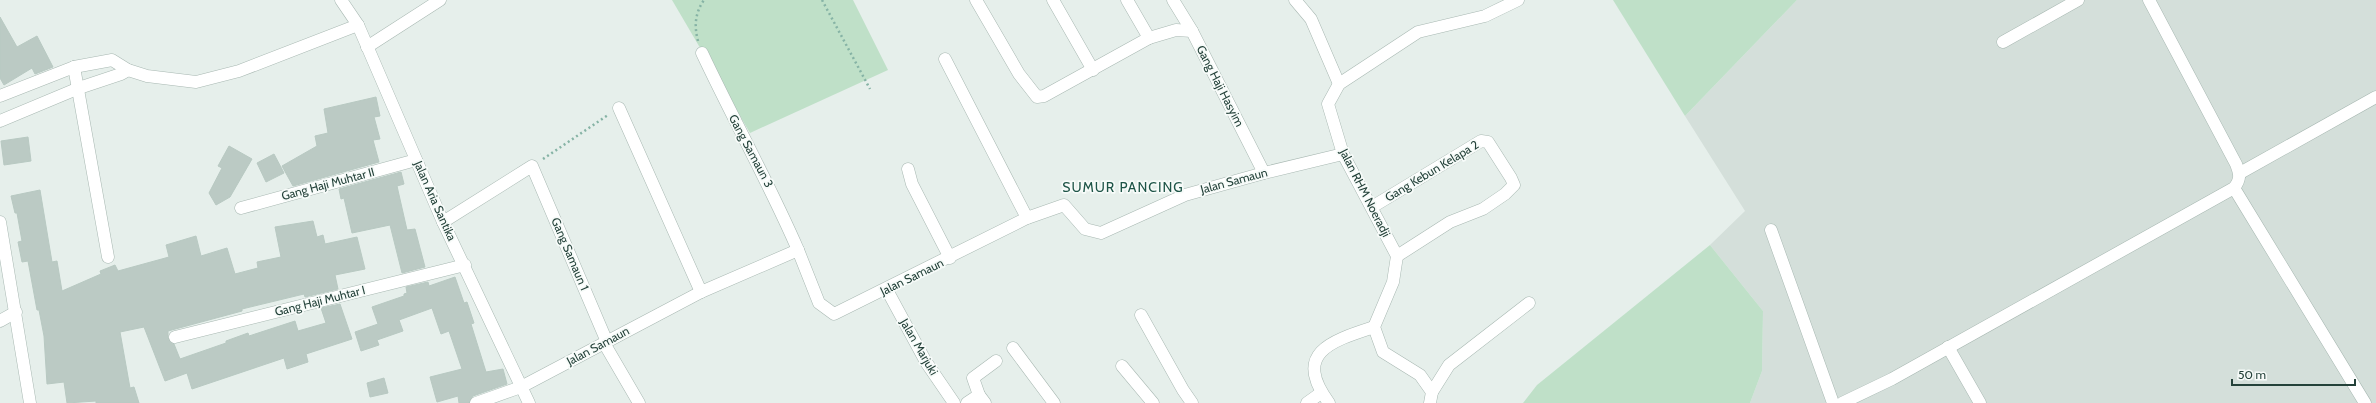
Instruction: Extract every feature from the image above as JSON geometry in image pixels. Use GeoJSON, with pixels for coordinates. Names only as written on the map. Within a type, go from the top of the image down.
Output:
{"type":"FeatureCollection","features":[{"type":"Feature","properties":{"kind":"street","name":"Jalan Aria Santika"},"geometry":{"type":"LineString","coordinates":[[341,0],[358,25],[443,222],[465,265],[529,403]]}},
{"type":"Feature","properties":{"kind":"street"},"geometry":{"type":"LineString","coordinates":[[367,47],[440,0]]}},
{"type":"Feature","properties":{"kind":"street"},"geometry":{"type":"LineString","coordinates":[[976,0],[1019,74],[1037,97],[1044,96],[1149,38],[1169,31],[1192,31]]}},
{"type":"Feature","properties":{"kind":"street"},"geometry":{"type":"LineString","coordinates":[[1053,0],[1093,70]]}},
{"type":"Feature","properties":{"kind":"street"},"geometry":{"type":"LineString","coordinates":[[1127,0],[1149,38]]}},
{"type":"Feature","properties":{"kind":"street","name":"Gang Haji Hasyim"},"geometry":{"type":"LineString","coordinates":[[1173,0],[1192,31],[1264,173]]}},
{"type":"Feature","properties":{"kind":"street"},"geometry":{"type":"LineString","coordinates":[[1295,0],[1311,19],[1339,84]]}},
{"type":"Feature","properties":{"kind":"street","name":"Jalan RHM Noeradji"},"geometry":{"type":"LineString","coordinates":[[1397,256],[1343,154],[1328,104],[1339,84],[1418,32],[1485,16],[1503,4],[1518,0]]}},
{"type":"Feature","properties":{"kind":"street"},"geometry":{"type":"LineString","coordinates":[[2003,42],[2078,0]]}},
{"type":"Feature","properties":{"kind":"street"},"geometry":{"type":"LineString","coordinates":[[1842,403],[1892,379],[2234,188],[2239,181],[2240,173],[2149,0]]}},
{"type":"Feature","properties":{"kind":"street"},"geometry":{"type":"LineString","coordinates":[[0,96],[74,67],[112,60],[128,70],[147,76],[196,82],[226,75],[358,25]]}},
{"type":"Feature","properties":{"kind":"street","name":"Gang Samaun 3"},"geometry":{"type":"LineString","coordinates":[[702,53],[735,123],[774,193],[798,250]]}},
{"type":"Feature","properties":{"kind":"street"},"geometry":{"type":"LineString","coordinates":[[945,59],[1027,218]]}},
{"type":"Feature","properties":{"kind":"street"},"geometry":{"type":"LineString","coordinates":[[74,67],[79,88],[108,257]]}},
{"type":"Feature","properties":{"kind":"street"},"geometry":{"type":"LineString","coordinates":[[0,121],[79,88],[121,74],[128,70]]}},
{"type":"Feature","properties":{"kind":"street"},"geometry":{"type":"LineString","coordinates":[[2240,173],[2376,97]]}},
{"type":"Feature","properties":{"kind":"street"},"geometry":{"type":"LineString","coordinates":[[619,108],[701,292]]}},
{"type":"Feature","properties":{"kind":"street","name":"Gang Kebun Kelapa 2"},"geometry":{"type":"LineString","coordinates":[[1372,207],[1486,140],[1503,162],[1514,184],[1505,194],[1483,208],[1450,222],[1397,256]]}},
{"type":"Feature","properties":{"kind":"street","name":"Jalan Samaun"},"geometry":{"type":"LineString","coordinates":[[476,403],[521,387],[701,292],[798,250],[819,304],[834,314],[887,290],[1027,218],[1064,205],[1085,229],[1101,233],[1185,195],[1264,173],[1343,154]]}},
{"type":"Feature","properties":{"kind":"street","name":"Gang Haji Muhtar II"},"geometry":{"type":"LineString","coordinates":[[241,208],[416,160]]}},
{"type":"Feature","properties":{"kind":"street"},"geometry":{"type":"LineString","coordinates":[[443,222],[532,166]]}},
{"type":"Feature","properties":{"kind":"street","name":"Gang Samaun 1"},"geometry":{"type":"LineString","coordinates":[[532,166],[606,342],[639,403]]}},
{"type":"Feature","properties":{"kind":"street"},"geometry":{"type":"LineString","coordinates":[[908,169],[912,184],[950,258]]}},
{"type":"Feature","properties":{"kind":"street"},"geometry":{"type":"LineString","coordinates":[[2234,188],[2365,403]]}},
{"type":"Feature","properties":{"kind":"street"},"geometry":{"type":"LineString","coordinates":[[0,223],[30,403]]}},
{"type":"Feature","properties":{"kind":"street"},"geometry":{"type":"LineString","coordinates":[[1771,230],[1833,403]]}},
{"type":"Feature","properties":{"kind":"street"},"geometry":{"type":"LineString","coordinates":[[1397,256],[1393,282],[1374,327],[1383,352],[1420,375],[1431,397]]}},
{"type":"Feature","properties":{"kind":"street","name":"Gang Haji Muhtar I"},"geometry":{"type":"LineString","coordinates":[[175,337],[465,265]]}},
{"type":"Feature","properties":{"kind":"street","name":"Jalan Marjuki"},"geometry":{"type":"LineString","coordinates":[[887,290],[926,362],[954,403]]}},
{"type":"Feature","properties":{"kind":"street"},"geometry":{"type":"LineString","coordinates":[[1431,397],[1449,365],[1529,303]]}},
{"type":"Feature","properties":{"kind":"street"},"geometry":{"type":"LineString","coordinates":[[0,321],[16,312]]}},
{"type":"Feature","properties":{"kind":"street"},"geometry":{"type":"LineString","coordinates":[[1141,315],[1183,390],[1192,403]]}},
{"type":"Feature","properties":{"kind":"street"},"geometry":{"type":"LineString","coordinates":[[1329,403],[1321,393],[1313,375],[1314,363],[1322,349],[1349,335],[1374,327]]}},
{"type":"Feature","properties":{"kind":"street"},"geometry":{"type":"LineString","coordinates":[[1948,347],[1980,403]]}},
{"type":"Feature","properties":{"kind":"street"},"geometry":{"type":"LineString","coordinates":[[1013,348],[1054,403]]}},
{"type":"Feature","properties":{"kind":"street"},"geometry":{"type":"LineString","coordinates":[[967,403],[982,399],[973,378],[996,362]]}},
{"type":"Feature","properties":{"kind":"street"},"geometry":{"type":"LineString","coordinates":[[1122,366],[1153,403]]}},
{"type":"Feature","properties":{"kind":"street"},"geometry":{"type":"LineString","coordinates":[[1307,403],[1321,393]]}},
{"type":"Feature","properties":{"kind":"path"},"geometry":{"type":"LineString","coordinates":[[702,53],[695,29],[697,10],[704,0]]}},
{"type":"Feature","properties":{"kind":"path"},"geometry":{"type":"LineString","coordinates":[[822,0],[870,89]]}},
{"type":"Feature","properties":{"kind":"path"},"geometry":{"type":"LineString","coordinates":[[532,166],[619,108]]}},
{"type":"Feature","properties":{"kind":"shaded area"},"geometry":{"type":"Polygon","coordinates":[[[1797,0],[2376,0],[2376,403],[1750,403],[1762,371],[1763,311],[1710,245],[1745,211],[1685,116],[1797,0]]]}},
{"type":"Feature","properties":{"kind":"green space"},"geometry":{"type":"Polygon","coordinates":[[[672,0],[853,0],[888,70],[750,133],[672,0]]]}},
{"type":"Feature","properties":{"kind":"green space"},"geometry":{"type":"Polygon","coordinates":[[[1613,0],[1797,0],[1685,116],[1613,0]]]}},
{"type":"Feature","properties":{"kind":"green space"},"geometry":{"type":"Polygon","coordinates":[[[1710,245],[1763,311],[1762,371],[1750,403],[1523,403],[1537,385],[1710,245]]]}},
{"type":"Feature","properties":{"kind":"building"},"geometry":{"type":"Polygon","coordinates":[[[0,17],[17,47],[37,36],[53,67],[35,74],[32,68],[4,85],[0,78],[0,17]]]}},
{"type":"Feature","properties":{"kind":"building"},"geometry":{"type":"Polygon","coordinates":[[[376,97],[380,116],[374,117],[380,139],[373,140],[379,162],[293,186],[282,166],[317,146],[315,136],[328,133],[324,109],[376,97]]]}},
{"type":"Feature","properties":{"kind":"building"},"geometry":{"type":"Polygon","coordinates":[[[28,137],[31,161],[4,165],[1,141],[28,137]]]}},
{"type":"Feature","properties":{"kind":"building"},"geometry":{"type":"Polygon","coordinates":[[[229,146],[252,159],[230,197],[216,205],[209,193],[222,168],[218,166],[229,146]]]}},
{"type":"Feature","properties":{"kind":"building"},"geometry":{"type":"Polygon","coordinates":[[[274,154],[284,173],[266,182],[257,163],[274,154]]]}},
{"type":"Feature","properties":{"kind":"building"},"geometry":{"type":"Polygon","coordinates":[[[401,172],[404,184],[397,186],[407,230],[415,229],[425,267],[402,273],[390,225],[352,233],[344,198],[341,199],[339,189],[401,172]]]}},
{"type":"Feature","properties":{"kind":"building"},"geometry":{"type":"Polygon","coordinates":[[[40,190],[52,262],[57,261],[62,291],[101,274],[100,271],[115,265],[118,271],[169,257],[166,245],[196,236],[201,256],[227,248],[235,274],[258,268],[257,262],[281,257],[275,227],[313,221],[317,237],[323,235],[325,244],[357,237],[365,269],[335,275],[338,289],[305,297],[304,294],[242,309],[242,311],[168,331],[168,338],[174,344],[180,359],[226,343],[226,341],[248,333],[249,336],[295,321],[298,331],[326,323],[321,308],[340,304],[352,339],[306,354],[308,362],[287,369],[284,358],[192,389],[187,373],[165,381],[144,327],[120,332],[130,388],[134,387],[139,403],[96,403],[96,401],[67,403],[64,382],[47,384],[44,336],[39,310],[37,310],[28,261],[22,262],[18,242],[22,241],[17,213],[15,213],[11,196],[40,190]]]}},
{"type":"Feature","properties":{"kind":"building"},"geometry":{"type":"Polygon","coordinates":[[[455,277],[464,303],[467,302],[474,323],[471,324],[486,372],[503,369],[507,384],[473,396],[469,403],[459,403],[458,396],[437,402],[430,377],[462,369],[449,331],[441,334],[432,308],[399,320],[403,331],[377,340],[379,345],[361,351],[355,332],[378,324],[372,307],[404,296],[404,294],[407,293],[406,287],[428,282],[429,286],[455,277]]]}},
{"type":"Feature","properties":{"kind":"building"},"geometry":{"type":"Polygon","coordinates":[[[384,378],[388,393],[370,397],[367,383],[384,378]]]}},
{"type":"Feature","properties":{"kind":"district","name":"SUMUR PANCING"},"geometry":{"type":"Point","coordinates":[1123,187]}}]}
